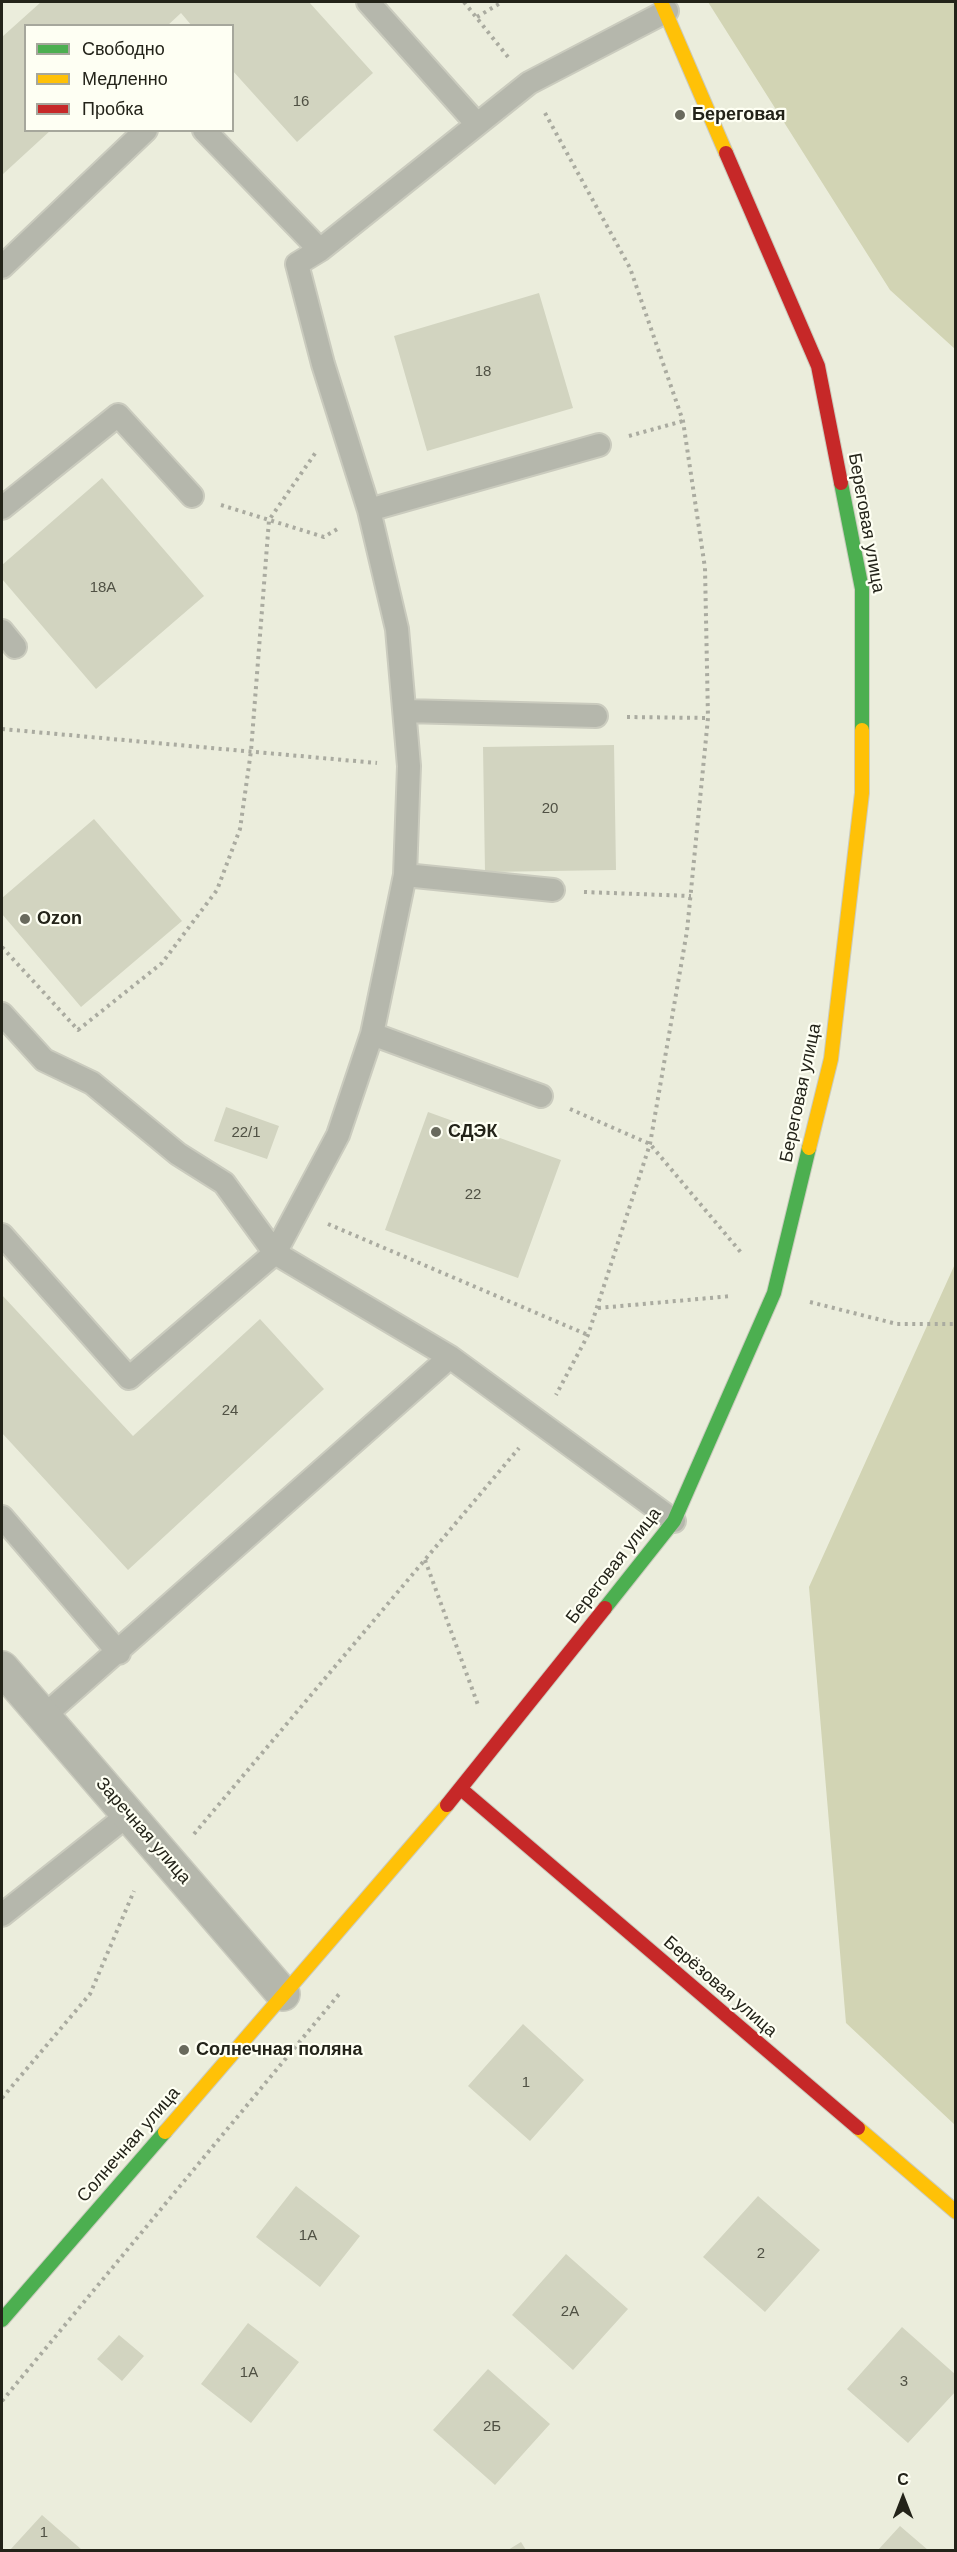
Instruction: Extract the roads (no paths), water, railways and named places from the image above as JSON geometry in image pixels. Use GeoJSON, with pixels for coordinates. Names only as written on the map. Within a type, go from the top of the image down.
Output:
{"type":"FeatureCollection","features":[{"type":"Feature","properties":{"kind":"street","name":"Береговая улица"},"geometry":{"type":"LineString","coordinates":[[283,1994],[461,1789],[674,1521],[774,1293],[831,1059],[862,793],[862,589],[818,366],[664,6]]}},
{"type":"Feature","properties":{"kind":"street","name":"Заречная улица"},"geometry":{"type":"LineString","coordinates":[[2,1668],[283,1994]]}},
{"type":"Feature","properties":{"kind":"street","name":"Берёзовая улица"},"geometry":{"type":"LineString","coordinates":[[461,1789],[956,2212]]}},
{"type":"Feature","properties":{"kind":"street","name":"Солнечная улица"},"geometry":{"type":"LineString","coordinates":[[2,2320],[283,1994]]}},
{"type":"Feature","properties":{"kind":"lane"},"geometry":{"type":"LineString","coordinates":[[368,2],[476,123]]}},
{"type":"Feature","properties":{"kind":"lane"},"geometry":{"type":"LineString","coordinates":[[2,1236],[129,1378],[275,1253],[338,1135],[372,1034],[405,875],[409,765],[397,629],[369,510],[323,364],[297,264],[320,250],[476,123],[529,83],[664,6]]}},
{"type":"Feature","properties":{"kind":"lane"},"geometry":{"type":"LineString","coordinates":[[2,267],[144,132]]}},
{"type":"Feature","properties":{"kind":"lane"},"geometry":{"type":"LineString","coordinates":[[206,132],[320,250]]}},
{"type":"Feature","properties":{"kind":"lane"},"geometry":{"type":"LineString","coordinates":[[2,508],[118,415],[192,496]]}},
{"type":"Feature","properties":{"kind":"lane"},"geometry":{"type":"LineString","coordinates":[[369,510],[599,445]]}},
{"type":"Feature","properties":{"kind":"lane"},"geometry":{"type":"LineString","coordinates":[[405,711],[596,716]]}},
{"type":"Feature","properties":{"kind":"lane"},"geometry":{"type":"LineString","coordinates":[[405,875],[553,890]]}},
{"type":"Feature","properties":{"kind":"lane"},"geometry":{"type":"LineString","coordinates":[[2,1014],[44,1060],[92,1083],[178,1154],[224,1183],[275,1253],[450,1357],[674,1521]]}},
{"type":"Feature","properties":{"kind":"lane"},"geometry":{"type":"LineString","coordinates":[[372,1034],[541,1096]]}},
{"type":"Feature","properties":{"kind":"lane"},"geometry":{"type":"LineString","coordinates":[[44,1716],[119,1653],[450,1357]]}},
{"type":"Feature","properties":{"kind":"lane"},"geometry":{"type":"LineString","coordinates":[[2,1517],[119,1653]]}},
{"type":"Feature","properties":{"kind":"lane"},"geometry":{"type":"LineString","coordinates":[[2,1915],[129,1814]]}},
{"type":"Feature","properties":{"kind":"place","name":"Береговая"},"geometry":{"type":"Point","coordinates":[680,115]}},
{"type":"Feature","properties":{"kind":"place","name":"Ozon"},"geometry":{"type":"Point","coordinates":[25,919]}},
{"type":"Feature","properties":{"kind":"place","name":"СДЭК"},"geometry":{"type":"Point","coordinates":[436,1132]}},
{"type":"Feature","properties":{"kind":"place","name":"Солнечная поляна"},"geometry":{"type":"Point","coordinates":[184,2050]}}]}
